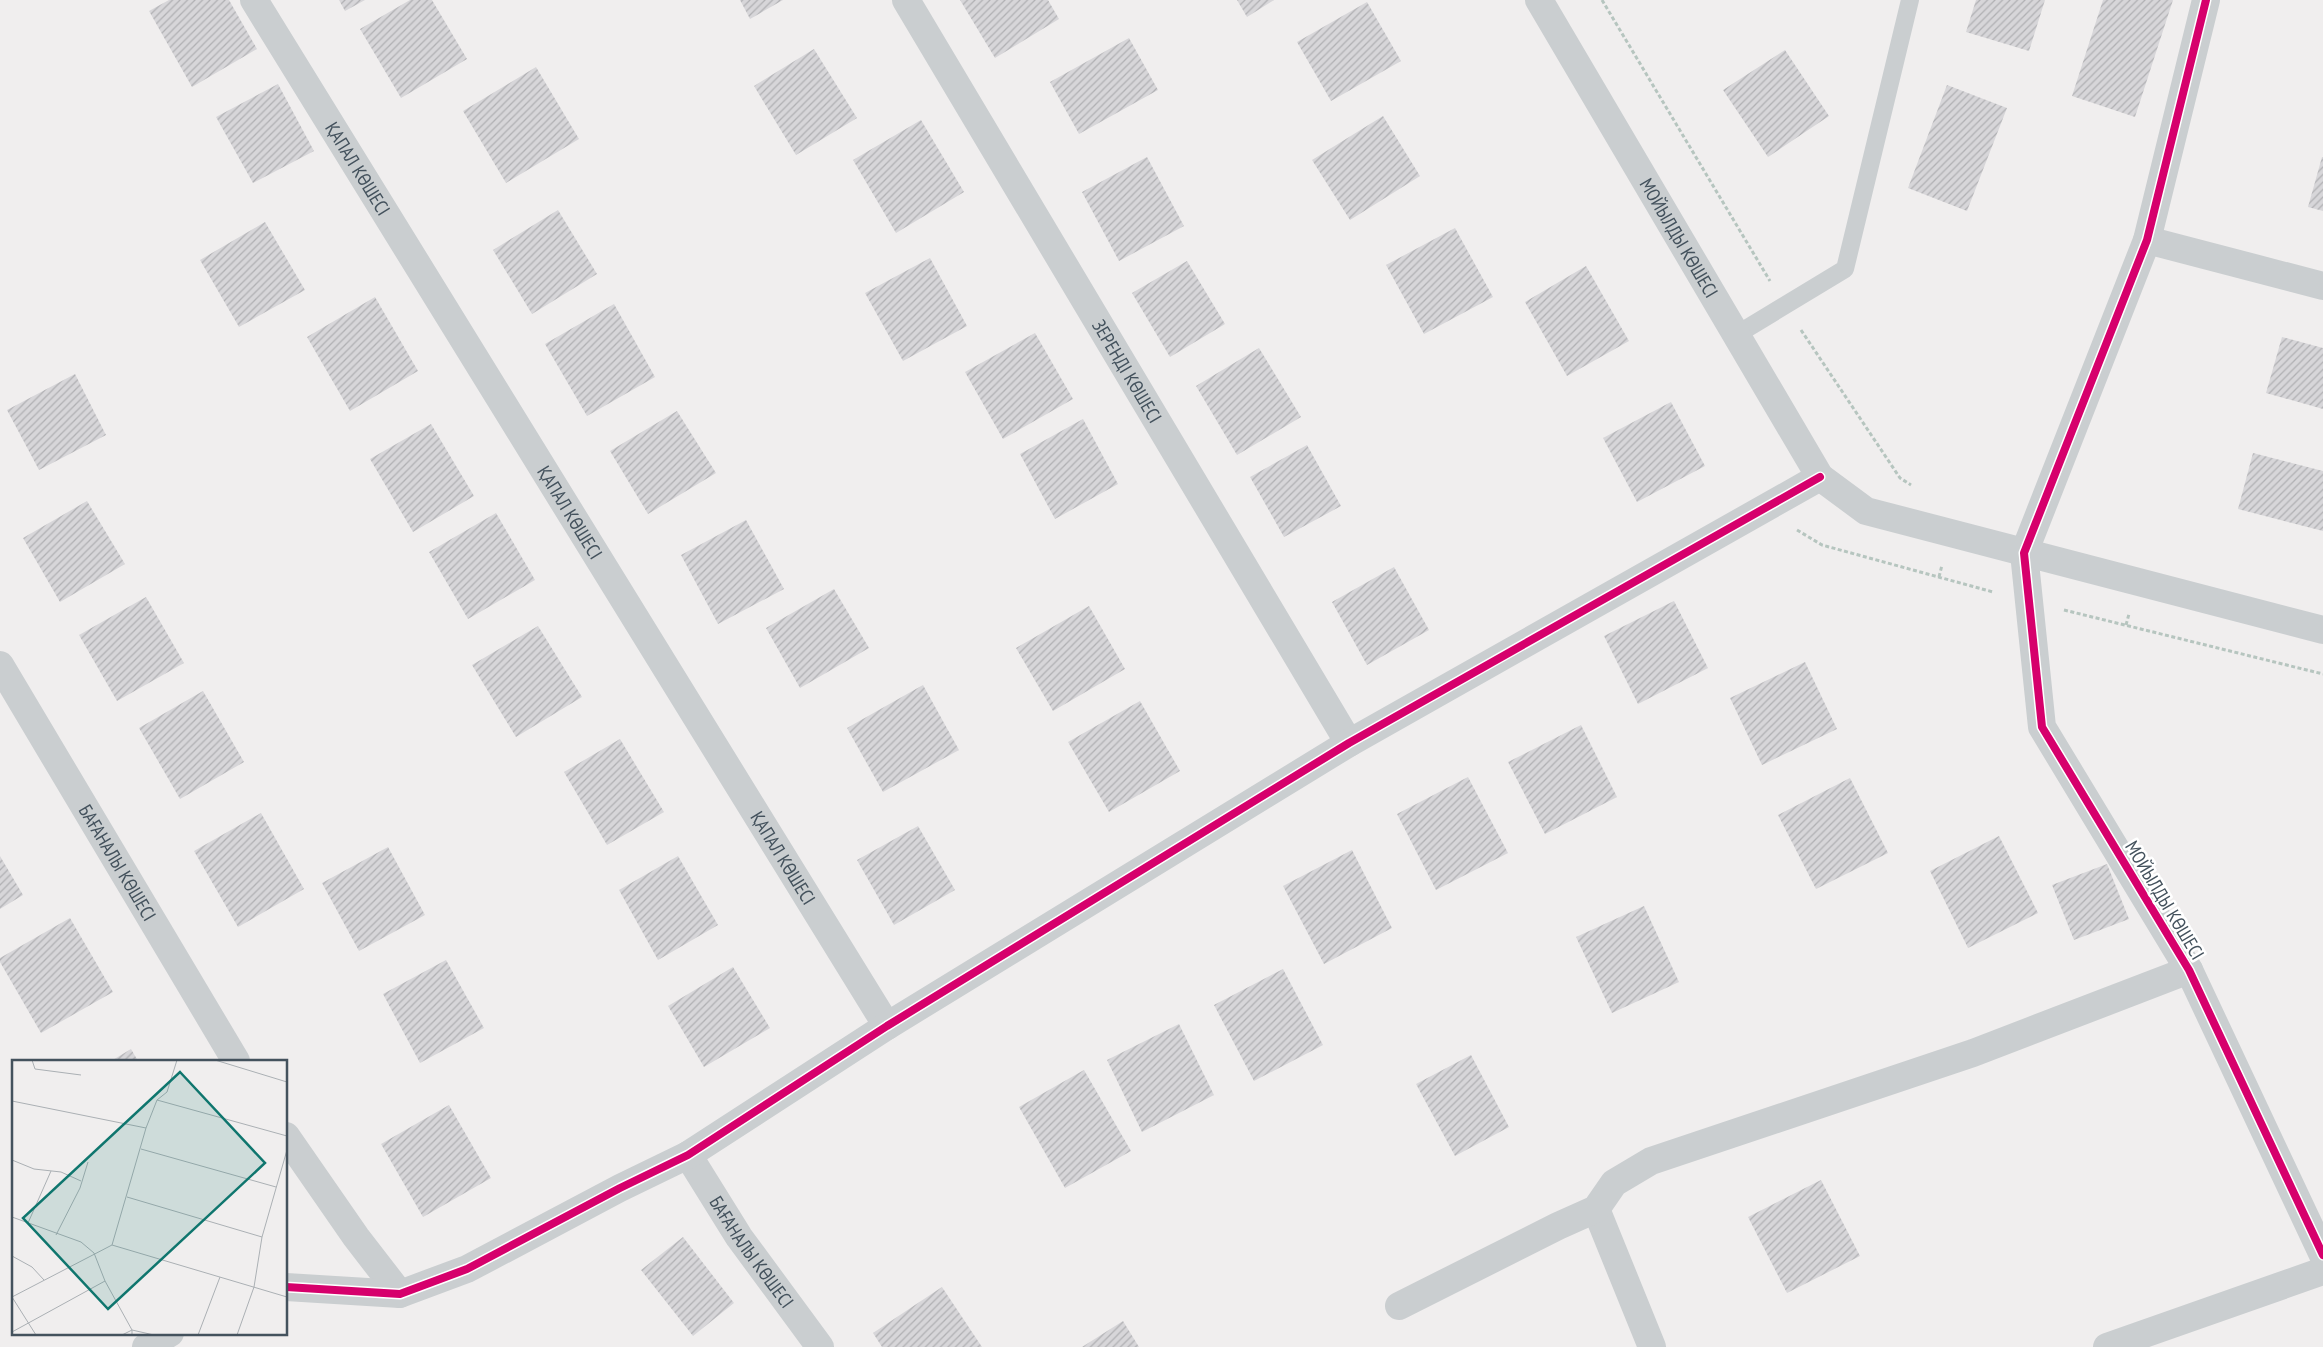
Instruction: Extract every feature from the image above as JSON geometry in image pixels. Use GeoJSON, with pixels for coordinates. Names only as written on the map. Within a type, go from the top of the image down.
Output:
{"type":"FeatureCollection","features":[{"type":"Feature","properties":{"kind":"street","name":"ҚАПАЛ КӨШЕСІ"},"geometry":{"type":"LineString","coordinates":[[254,0],[887,1026]]}},
{"type":"Feature","properties":{"kind":"street","name":"ЗЕРЕНДІ КӨШЕСІ"},"geometry":{"type":"LineString","coordinates":[[906,0],[1349,743]]}},
{"type":"Feature","properties":{"kind":"street","name":"МОЙЫЛДЫ КӨШЕСІ"},"geometry":{"type":"LineString","coordinates":[[1539,0],[1820,477]]}},
{"type":"Feature","properties":{"kind":"street"},"geometry":{"type":"LineString","coordinates":[[2024,553],[2147,240],[2206,0]]}},
{"type":"Feature","properties":{"kind":"street"},"geometry":{"type":"LineString","coordinates":[[2147,240],[2323,286]]}},
{"type":"Feature","properties":{"kind":"street"},"geometry":{"type":"LineString","coordinates":[[288,1287],[400,1294],[467,1268],[620,1188],[688,1155],[887,1026],[1349,743],[1820,477],[1866,512],[2323,630]]}},
{"type":"Feature","properties":{"kind":"street","name":"МОЙЫЛДЫ КӨШЕСІ"},"geometry":{"type":"LineString","coordinates":[[2024,553],[2042,727],[2189,970],[2323,1255]]}},
{"type":"Feature","properties":{"kind":"street","name":"БАҒАНАЛЫ КӨШЕСІ"},"geometry":{"type":"LineString","coordinates":[[0,665],[235,1060]]}},
{"type":"Feature","properties":{"kind":"street"},"geometry":{"type":"LineString","coordinates":[[1399,1306],[1558,1226],[1596,1210],[1614,1183],[1651,1162],[1973,1053],[2189,970]]}},
{"type":"Feature","properties":{"kind":"street"},"geometry":{"type":"LineString","coordinates":[[288,1139],[356,1237],[400,1294]]}},
{"type":"Feature","properties":{"kind":"street","name":"БАҒАНАЛЫ КӨШЕСІ"},"geometry":{"type":"LineString","coordinates":[[688,1155],[739,1237],[820,1347]]}},
{"type":"Feature","properties":{"kind":"street"},"geometry":{"type":"LineString","coordinates":[[1596,1210],[1652,1347]]}},
{"type":"Feature","properties":{"kind":"street"},"geometry":{"type":"LineString","coordinates":[[2107,1347],[2323,1271]]}},
{"type":"Feature","properties":{"kind":"street"},"geometry":{"type":"LineString","coordinates":[[146,1347],[168,1334]]}},
{"type":"Feature","properties":{"kind":"lane"},"geometry":{"type":"LineString","coordinates":[[1736,335],[1845,269],[1910,0]]}},
{"type":"Feature","properties":{"kind":"path"},"geometry":{"type":"LineString","coordinates":[[1602,0],[1785,306],[1900,478],[1914,487]]}},
{"type":"Feature","properties":{"kind":"building"},"geometry":{"type":"Polygon","coordinates":[[[169,0],[229,0],[257,49],[192,87],[149,11],[169,0]]]}},
{"type":"Feature","properties":{"kind":"building"},"geometry":{"type":"Polygon","coordinates":[[[339,0],[365,0],[345,11],[339,0]]]}},
{"type":"Feature","properties":{"kind":"building"},"geometry":{"type":"Polygon","coordinates":[[[410,0],[432,0],[467,59],[401,98],[360,29],[410,0]]]}},
{"type":"Feature","properties":{"kind":"building"},"geometry":{"type":"Polygon","coordinates":[[[740,0],[783,0],[750,19],[740,0]]]}},
{"type":"Feature","properties":{"kind":"building"},"geometry":{"type":"Polygon","coordinates":[[[960,0],[1048,0],[1059,19],[995,58],[960,0]]]}},
{"type":"Feature","properties":{"kind":"building"},"geometry":{"type":"Polygon","coordinates":[[[1237,0],[1274,0],[1247,17],[1237,0]]]}},
{"type":"Feature","properties":{"kind":"building"},"geometry":{"type":"Polygon","coordinates":[[[1976,0],[2045,0],[2029,51],[1966,32],[1976,0]]]}},
{"type":"Feature","properties":{"kind":"building"},"geometry":{"type":"Polygon","coordinates":[[[2103,0],[2173,0],[2135,117],[2072,96],[2103,0]]]}},
{"type":"Feature","properties":{"kind":"building"},"geometry":{"type":"Polygon","coordinates":[[[1367,2],[1401,61],[1331,101],[1297,42],[1367,2]]]}},
{"type":"Feature","properties":{"kind":"building"},"geometry":{"type":"Polygon","coordinates":[[[1129,38],[1158,90],[1079,134],[1050,82],[1129,38]]]}},
{"type":"Feature","properties":{"kind":"building"},"geometry":{"type":"Polygon","coordinates":[[[814,49],[857,118],[796,155],[754,86],[814,49]]]}},
{"type":"Feature","properties":{"kind":"building"},"geometry":{"type":"Polygon","coordinates":[[[1785,50],[1829,116],[1768,157],[1723,90],[1785,50]]]}},
{"type":"Feature","properties":{"kind":"building"},"geometry":{"type":"Polygon","coordinates":[[[536,67],[579,139],[506,183],[463,111],[536,67]]]}},
{"type":"Feature","properties":{"kind":"building"},"geometry":{"type":"Polygon","coordinates":[[[278,84],[314,151],[253,183],[216,117],[278,84]]]}},
{"type":"Feature","properties":{"kind":"building"},"geometry":{"type":"Polygon","coordinates":[[[1947,85],[2007,108],[1967,211],[1908,188],[1947,85]]]}},
{"type":"Feature","properties":{"kind":"building"},"geometry":{"type":"Polygon","coordinates":[[[1383,116],[1420,176],[1350,220],[1312,160],[1383,116]]]}},
{"type":"Feature","properties":{"kind":"building"},"geometry":{"type":"Polygon","coordinates":[[[921,120],[964,192],[896,233],[853,160],[921,120]]]}},
{"type":"Feature","properties":{"kind":"building"},"geometry":{"type":"Polygon","coordinates":[[[1147,157],[1184,226],[1119,261],[1082,192],[1147,157]]]}},
{"type":"Feature","properties":{"kind":"building"},"geometry":{"type":"Polygon","coordinates":[[[2323,157],[2323,211],[2308,207],[2323,157]]]}},
{"type":"Feature","properties":{"kind":"building"},"geometry":{"type":"Polygon","coordinates":[[[558,210],[597,274],[532,314],[493,250],[558,210]]]}},
{"type":"Feature","properties":{"kind":"building"},"geometry":{"type":"Polygon","coordinates":[[[265,222],[305,290],[239,327],[200,260],[265,222]]]}},
{"type":"Feature","properties":{"kind":"building"},"geometry":{"type":"Polygon","coordinates":[[[1455,228],[1493,297],[1424,334],[1386,265],[1455,228]]]}},
{"type":"Feature","properties":{"kind":"building"},"geometry":{"type":"Polygon","coordinates":[[[930,258],[967,326],[903,361],[865,293],[930,258]]]}},
{"type":"Feature","properties":{"kind":"building"},"geometry":{"type":"Polygon","coordinates":[[[1187,261],[1225,324],[1170,357],[1132,293],[1187,261]]]}},
{"type":"Feature","properties":{"kind":"building"},"geometry":{"type":"Polygon","coordinates":[[[1586,266],[1629,341],[1567,376],[1525,302],[1586,266]]]}},
{"type":"Feature","properties":{"kind":"building"},"geometry":{"type":"Polygon","coordinates":[[[375,297],[418,371],[350,411],[307,337],[375,297]]]}},
{"type":"Feature","properties":{"kind":"building"},"geometry":{"type":"Polygon","coordinates":[[[614,304],[655,377],[587,416],[545,344],[614,304]]]}},
{"type":"Feature","properties":{"kind":"building"},"geometry":{"type":"Polygon","coordinates":[[[1035,333],[1073,399],[1003,439],[965,372],[1035,333]]]}},
{"type":"Feature","properties":{"kind":"building"},"geometry":{"type":"Polygon","coordinates":[[[2282,337],[2323,348],[2323,409],[2266,393],[2282,337]]]}},
{"type":"Feature","properties":{"kind":"building"},"geometry":{"type":"Polygon","coordinates":[[[1259,348],[1301,417],[1237,455],[1196,386],[1259,348]]]}},
{"type":"Feature","properties":{"kind":"building"},"geometry":{"type":"Polygon","coordinates":[[[75,374],[106,435],[39,470],[7,410],[75,374]]]}},
{"type":"Feature","properties":{"kind":"building"},"geometry":{"type":"Polygon","coordinates":[[[1671,402],[1705,466],[1637,502],[1603,438],[1671,402]]]}},
{"type":"Feature","properties":{"kind":"building"},"geometry":{"type":"Polygon","coordinates":[[[677,411],[716,473],[648,514],[610,451],[677,411]]]}},
{"type":"Feature","properties":{"kind":"building"},"geometry":{"type":"Polygon","coordinates":[[[1083,419],[1118,484],[1055,519],[1020,454],[1083,419]]]}},
{"type":"Feature","properties":{"kind":"building"},"geometry":{"type":"Polygon","coordinates":[[[431,424],[474,496],[413,532],[370,459],[431,424]]]}},
{"type":"Feature","properties":{"kind":"building"},"geometry":{"type":"Polygon","coordinates":[[[1307,445],[1341,506],[1284,537],[1250,477],[1307,445]]]}},
{"type":"Feature","properties":{"kind":"building"},"geometry":{"type":"Polygon","coordinates":[[[2253,453],[2323,471],[2323,531],[2238,509],[2253,453]]]}},
{"type":"Feature","properties":{"kind":"building"},"geometry":{"type":"Polygon","coordinates":[[[87,501],[125,564],[60,602],[23,538],[87,501]]]}},
{"type":"Feature","properties":{"kind":"building"},"geometry":{"type":"Polygon","coordinates":[[[496,513],[535,580],[468,619],[429,552],[496,513]]]}},
{"type":"Feature","properties":{"kind":"building"},"geometry":{"type":"Polygon","coordinates":[[[746,520],[784,589],[718,624],[681,555],[746,520]]]}},
{"type":"Feature","properties":{"kind":"building"},"geometry":{"type":"Polygon","coordinates":[[[1394,567],[1429,630],[1367,665],[1332,602],[1394,567]]]}},
{"type":"Feature","properties":{"kind":"building"},"geometry":{"type":"Polygon","coordinates":[[[834,589],[869,648],[800,688],[766,628],[834,589]]]}},
{"type":"Feature","properties":{"kind":"building"},"geometry":{"type":"Polygon","coordinates":[[[146,597],[184,663],[117,701],[79,635],[146,597]]]}},
{"type":"Feature","properties":{"kind":"building"},"geometry":{"type":"Polygon","coordinates":[[[1674,601],[1708,668],[1638,704],[1604,636],[1674,601]]]}},
{"type":"Feature","properties":{"kind":"building"},"geometry":{"type":"Polygon","coordinates":[[[1089,606],[1125,669],[1053,711],[1016,648],[1089,606]]]}},
{"type":"Feature","properties":{"kind":"building"},"geometry":{"type":"Polygon","coordinates":[[[538,626],[582,697],[516,737],[472,665],[538,626]]]}},
{"type":"Feature","properties":{"kind":"building"},"geometry":{"type":"Polygon","coordinates":[[[1805,662],[1837,729],[1762,765],[1730,698],[1805,662]]]}},
{"type":"Feature","properties":{"kind":"building"},"geometry":{"type":"Polygon","coordinates":[[[923,685],[959,750],[883,792],[847,728],[923,685]]]}},
{"type":"Feature","properties":{"kind":"building"},"geometry":{"type":"Polygon","coordinates":[[[203,691],[244,762],[180,799],[139,728],[203,691]]]}},
{"type":"Feature","properties":{"kind":"building"},"geometry":{"type":"Polygon","coordinates":[[[1140,701],[1180,771],[1109,812],[1068,742],[1140,701]]]}},
{"type":"Feature","properties":{"kind":"building"},"geometry":{"type":"Polygon","coordinates":[[[1581,725],[1617,797],[1545,834],[1508,762],[1581,725]]]}},
{"type":"Feature","properties":{"kind":"building"},"geometry":{"type":"Polygon","coordinates":[[[620,739],[664,812],[607,845],[564,772],[620,739]]]}},
{"type":"Feature","properties":{"kind":"building"},"geometry":{"type":"Polygon","coordinates":[[[1468,777],[1508,853],[1436,890],[1397,814],[1468,777]]]}},
{"type":"Feature","properties":{"kind":"building"},"geometry":{"type":"Polygon","coordinates":[[[1850,778],[1888,853],[1816,889],[1778,815],[1850,778]]]}},
{"type":"Feature","properties":{"kind":"building"},"geometry":{"type":"Polygon","coordinates":[[[261,813],[304,889],[238,927],[194,851],[261,813]]]}},
{"type":"Feature","properties":{"kind":"building"},"geometry":{"type":"Polygon","coordinates":[[[918,826],[955,890],[894,925],[857,860],[918,826]]]}},
{"type":"Feature","properties":{"kind":"building"},"geometry":{"type":"Polygon","coordinates":[[[1999,836],[2038,913],[1968,948],[1930,871],[1999,836]]]}},
{"type":"Feature","properties":{"kind":"building"},"geometry":{"type":"Polygon","coordinates":[[[388,847],[425,915],[359,951],[322,883],[388,847]]]}},
{"type":"Feature","properties":{"kind":"building"},"geometry":{"type":"Polygon","coordinates":[[[1352,850],[1392,928],[1324,964],[1283,886],[1352,850]]]}},
{"type":"Feature","properties":{"kind":"building"},"geometry":{"type":"Polygon","coordinates":[[[0,856],[23,895],[0,909],[0,856]]]}},
{"type":"Feature","properties":{"kind":"building"},"geometry":{"type":"Polygon","coordinates":[[[678,856],[718,925],[658,960],[619,890],[678,856]]]}},
{"type":"Feature","properties":{"kind":"building"},"geometry":{"type":"Polygon","coordinates":[[[2107,864],[2129,919],[2074,940],[2052,885],[2107,864]]]}},
{"type":"Feature","properties":{"kind":"building"},"geometry":{"type":"Polygon","coordinates":[[[1644,906],[1679,982],[1612,1013],[1576,937],[1644,906]]]}},
{"type":"Feature","properties":{"kind":"building"},"geometry":{"type":"Polygon","coordinates":[[[70,918],[113,992],[41,1033],[0,962],[0,958],[70,918]]]}},
{"type":"Feature","properties":{"kind":"building"},"geometry":{"type":"Polygon","coordinates":[[[446,960],[484,1028],[420,1063],[383,994],[446,960]]]}},
{"type":"Feature","properties":{"kind":"building"},"geometry":{"type":"Polygon","coordinates":[[[733,967],[770,1028],[704,1067],[668,1006],[733,967]]]}},
{"type":"Feature","properties":{"kind":"building"},"geometry":{"type":"Polygon","coordinates":[[[1283,969],[1323,1045],[1254,1081],[1214,1005],[1283,969]]]}},
{"type":"Feature","properties":{"kind":"building"},"geometry":{"type":"Polygon","coordinates":[[[1179,1024],[1214,1095],[1142,1132],[1107,1060],[1179,1024]]]}},
{"type":"Feature","properties":{"kind":"building"},"geometry":{"type":"Polygon","coordinates":[[[131,1049],[137,1060],[113,1060],[131,1049]]]}},
{"type":"Feature","properties":{"kind":"building"},"geometry":{"type":"Polygon","coordinates":[[[1471,1055],[1509,1127],[1455,1156],[1416,1084],[1471,1055]]]}},
{"type":"Feature","properties":{"kind":"building"},"geometry":{"type":"Polygon","coordinates":[[[1084,1070],[1131,1151],[1065,1188],[1019,1107],[1084,1070]]]}},
{"type":"Feature","properties":{"kind":"building"},"geometry":{"type":"Polygon","coordinates":[[[449,1105],[491,1178],[423,1217],[381,1144],[449,1105]]]}},
{"type":"Feature","properties":{"kind":"building"},"geometry":{"type":"Polygon","coordinates":[[[1821,1180],[1860,1256],[1787,1293],[1748,1217],[1821,1180]]]}},
{"type":"Feature","properties":{"kind":"building"},"geometry":{"type":"Polygon","coordinates":[[[683,1237],[734,1303],[693,1336],[641,1270],[683,1237]]]}},
{"type":"Feature","properties":{"kind":"building"},"geometry":{"type":"Polygon","coordinates":[[[942,1287],[982,1347],[882,1347],[873,1333],[942,1287]]]}},
{"type":"Feature","properties":{"kind":"building"},"geometry":{"type":"Polygon","coordinates":[[[1123,1321],[1139,1347],[1082,1347],[1123,1321]]]}},
{"type":"Feature","properties":{"kind":"cycle path"},"geometry":{"type":"LineString","coordinates":[[2206,0],[2147,240],[2024,553],[2042,727],[2189,970],[2323,1255]]}},
{"type":"Feature","properties":{"kind":"cycle path"},"geometry":{"type":"LineString","coordinates":[[288,1287],[400,1294],[467,1269],[620,1188],[688,1155],[887,1026],[1349,743],[1820,477]]}}]}
